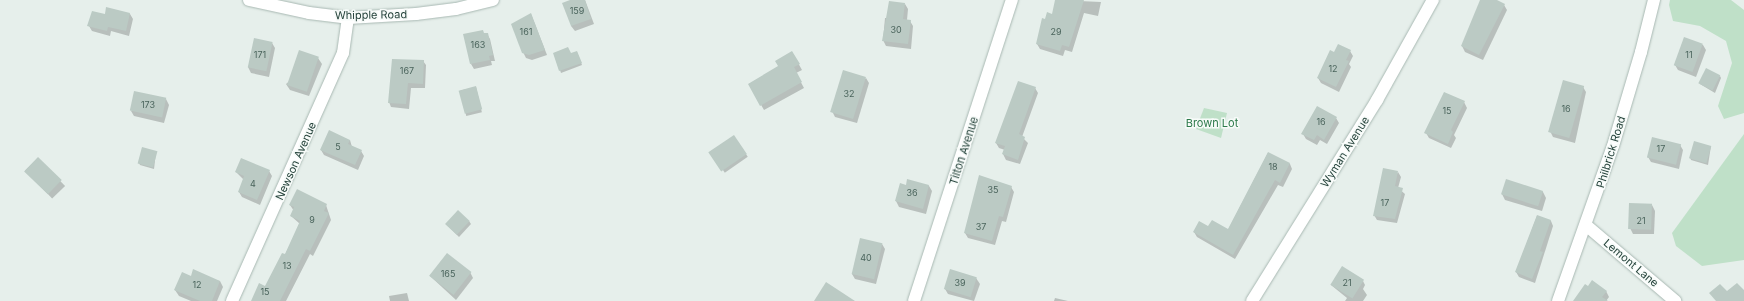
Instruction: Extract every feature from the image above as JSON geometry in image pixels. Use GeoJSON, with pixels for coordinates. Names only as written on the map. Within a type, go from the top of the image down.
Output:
{"type":"FeatureCollection","features":[{"type":"Feature","properties":{"kind":"street","name":"Whipple Road"},"geometry":{"type":"LineString","coordinates":[[249,0],[310,13],[348,18],[416,14],[456,9],[493,0]]}},
{"type":"Feature","properties":{"kind":"street","name":"Tilton Avenue"},"geometry":{"type":"LineString","coordinates":[[914,301],[1012,0]]}},
{"type":"Feature","properties":{"kind":"street","name":"Wyman Avenue"},"geometry":{"type":"LineString","coordinates":[[1252,301],[1369,113],[1433,0]]}},
{"type":"Feature","properties":{"kind":"street","name":"Philbrick Road"},"geometry":{"type":"LineString","coordinates":[[1558,301],[1586,226],[1639,59],[1654,0]]}},
{"type":"Feature","properties":{"kind":"street","name":"Newson Avenue"},"geometry":{"type":"LineString","coordinates":[[232,301],[343,53],[348,18]]}},
{"type":"Feature","properties":{"kind":"street","name":"Lemont Lane"},"geometry":{"type":"LineString","coordinates":[[1586,226],[1675,301]]}},
{"type":"Feature","properties":{"kind":"green space"},"geometry":{"type":"Polygon","coordinates":[[[1670,0],[1731,0],[1744,10],[1744,113],[1724,119],[1718,106],[1732,63],[1726,41],[1700,26],[1673,21],[1669,5],[1670,0]]]}},
{"type":"Feature","properties":{"kind":"green space","name":"Brown Lot"},"geometry":{"type":"Polygon","coordinates":[[[1204,108],[1227,113],[1221,138],[1196,129],[1204,108]]]}},
{"type":"Feature","properties":{"kind":"green space"},"geometry":{"type":"Polygon","coordinates":[[[1744,134],[1744,260],[1702,266],[1676,246],[1672,233],[1744,134]]]}},
{"type":"Feature","properties":{"kind":"building"},"geometry":{"type":"Polygon","coordinates":[[[570,0],[585,0],[591,19],[571,26],[562,3],[570,0]]]}},
{"type":"Feature","properties":{"kind":"building"},"geometry":{"type":"Polygon","coordinates":[[[1055,0],[1084,0],[1069,47],[1062,45],[1060,51],[1036,44],[1042,18],[1045,19],[1047,12],[1052,14],[1055,0]]]}},
{"type":"Feature","properties":{"kind":"building"},"geometry":{"type":"Polygon","coordinates":[[[1480,0],[1497,0],[1505,4],[1479,55],[1461,46],[1480,0]]]}},
{"type":"Feature","properties":{"kind":"building"},"geometry":{"type":"Polygon","coordinates":[[[889,1],[905,3],[903,19],[911,20],[908,44],[882,41],[889,1]]]}},
{"type":"Feature","properties":{"kind":"building"},"geometry":{"type":"Polygon","coordinates":[[[106,7],[130,13],[126,31],[108,27],[107,31],[87,26],[92,11],[105,14],[106,7]]]}},
{"type":"Feature","properties":{"kind":"building"},"geometry":{"type":"Polygon","coordinates":[[[531,13],[545,50],[529,55],[522,53],[511,24],[531,13]]]}},
{"type":"Feature","properties":{"kind":"building"},"geometry":{"type":"Polygon","coordinates":[[[483,30],[484,33],[488,33],[493,55],[489,56],[490,60],[470,64],[463,34],[483,30]]]}},
{"type":"Feature","properties":{"kind":"building"},"geometry":{"type":"Polygon","coordinates":[[[1684,37],[1703,44],[1693,72],[1674,65],[1684,37]]]}},
{"type":"Feature","properties":{"kind":"building"},"geometry":{"type":"Polygon","coordinates":[[[254,38],[273,42],[266,71],[248,67],[254,38]]]}},
{"type":"Feature","properties":{"kind":"building"},"geometry":{"type":"Polygon","coordinates":[[[1338,44],[1351,50],[1346,60],[1349,61],[1336,87],[1317,78],[1330,50],[1334,52],[1338,44]]]}},
{"type":"Feature","properties":{"kind":"building"},"geometry":{"type":"Polygon","coordinates":[[[568,47],[571,53],[577,51],[582,63],[559,71],[553,53],[568,47]]]}},
{"type":"Feature","properties":{"kind":"building"},"geometry":{"type":"Polygon","coordinates":[[[299,50],[319,57],[307,92],[287,85],[299,50]]]}},
{"type":"Feature","properties":{"kind":"building"},"geometry":{"type":"Polygon","coordinates":[[[792,51],[800,64],[794,67],[802,82],[760,106],[748,84],[778,66],[775,61],[792,51]]]}},
{"type":"Feature","properties":{"kind":"building"},"geometry":{"type":"Polygon","coordinates":[[[392,59],[424,60],[423,84],[408,83],[406,104],[388,103],[392,59]]]}},
{"type":"Feature","properties":{"kind":"building"},"geometry":{"type":"Polygon","coordinates":[[[1706,68],[1720,75],[1713,90],[1698,83],[1706,68]]]}},
{"type":"Feature","properties":{"kind":"building"},"geometry":{"type":"Polygon","coordinates":[[[843,70],[866,77],[853,119],[830,112],[843,70]]]}},
{"type":"Feature","properties":{"kind":"building"},"geometry":{"type":"Polygon","coordinates":[[[1563,80],[1584,86],[1569,138],[1548,132],[1563,80]]]}},
{"type":"Feature","properties":{"kind":"building"},"geometry":{"type":"Polygon","coordinates":[[[1018,81],[1036,87],[1019,134],[1025,137],[1018,160],[1002,154],[1005,146],[995,143],[1018,81]]]}},
{"type":"Feature","properties":{"kind":"building"},"geometry":{"type":"Polygon","coordinates":[[[476,86],[482,109],[465,114],[459,91],[476,86]]]}},
{"type":"Feature","properties":{"kind":"building"},"geometry":{"type":"Polygon","coordinates":[[[134,91],[166,98],[162,117],[130,111],[134,91]]]}},
{"type":"Feature","properties":{"kind":"building"},"geometry":{"type":"Polygon","coordinates":[[[1444,92],[1465,101],[1451,130],[1453,132],[1448,144],[1424,133],[1444,92]]]}},
{"type":"Feature","properties":{"kind":"building"},"geometry":{"type":"Polygon","coordinates":[[[1317,106],[1337,117],[1324,140],[1317,135],[1314,140],[1301,134],[1317,106]]]}},
{"type":"Feature","properties":{"kind":"building"},"geometry":{"type":"Polygon","coordinates":[[[329,130],[350,140],[348,144],[362,150],[355,165],[320,150],[329,130]]]}},
{"type":"Feature","properties":{"kind":"building"},"geometry":{"type":"Polygon","coordinates":[[[734,135],[747,154],[721,171],[708,152],[734,135]]]}},
{"type":"Feature","properties":{"kind":"building"},"geometry":{"type":"Polygon","coordinates":[[[1652,137],[1681,144],[1676,165],[1647,157],[1652,137]]]}},
{"type":"Feature","properties":{"kind":"building"},"geometry":{"type":"Polygon","coordinates":[[[1694,141],[1711,146],[1706,163],[1689,158],[1694,141]]]}},
{"type":"Feature","properties":{"kind":"building"},"geometry":{"type":"Polygon","coordinates":[[[142,147],[157,151],[153,168],[138,163],[142,147]]]}},
{"type":"Feature","properties":{"kind":"building"},"geometry":{"type":"Polygon","coordinates":[[[1268,152],[1290,163],[1280,183],[1275,180],[1233,255],[1193,232],[1199,221],[1208,226],[1212,220],[1228,229],[1268,152]]]}},
{"type":"Feature","properties":{"kind":"building"},"geometry":{"type":"Polygon","coordinates":[[[38,157],[62,180],[48,194],[24,171],[38,157]]]}},
{"type":"Feature","properties":{"kind":"building"},"geometry":{"type":"Polygon","coordinates":[[[241,158],[270,170],[257,200],[238,192],[244,176],[235,172],[241,158]]]}},
{"type":"Feature","properties":{"kind":"building"},"geometry":{"type":"Polygon","coordinates":[[[1383,168],[1398,171],[1395,186],[1403,188],[1395,219],[1373,216],[1383,168]]]}},
{"type":"Feature","properties":{"kind":"building"},"geometry":{"type":"Polygon","coordinates":[[[979,175],[1012,186],[1003,217],[999,216],[992,241],[964,233],[979,175]]]}},
{"type":"Feature","properties":{"kind":"building"},"geometry":{"type":"Polygon","coordinates":[[[907,179],[929,185],[923,209],[895,201],[900,183],[906,185],[907,179]]]}},
{"type":"Feature","properties":{"kind":"building"},"geometry":{"type":"Polygon","coordinates":[[[1506,179],[1543,191],[1538,206],[1501,194],[1506,179]]]}},
{"type":"Feature","properties":{"kind":"building"},"geometry":{"type":"Polygon","coordinates":[[[297,189],[327,204],[324,211],[329,213],[310,251],[306,249],[280,301],[251,301],[259,283],[265,286],[282,253],[285,254],[300,221],[290,216],[294,207],[289,205],[297,189]]]}},
{"type":"Feature","properties":{"kind":"building"},"geometry":{"type":"Polygon","coordinates":[[[1629,203],[1652,204],[1651,230],[1628,229],[1629,203]]]}},
{"type":"Feature","properties":{"kind":"building"},"geometry":{"type":"Polygon","coordinates":[[[458,210],[470,221],[457,235],[445,224],[458,210]]]}},
{"type":"Feature","properties":{"kind":"building"},"geometry":{"type":"Polygon","coordinates":[[[1537,215],[1551,220],[1540,251],[1543,252],[1532,279],[1515,272],[1537,215]]]}},
{"type":"Feature","properties":{"kind":"building"},"geometry":{"type":"Polygon","coordinates":[[[860,238],[882,243],[874,279],[852,274],[860,238]]]}},
{"type":"Feature","properties":{"kind":"building"},"geometry":{"type":"Polygon","coordinates":[[[447,253],[471,272],[454,295],[429,276],[447,253]]]}},
{"type":"Feature","properties":{"kind":"building"},"geometry":{"type":"Polygon","coordinates":[[[1342,266],[1364,280],[1352,298],[1330,285],[1342,266]]]}},
{"type":"Feature","properties":{"kind":"building"},"geometry":{"type":"Polygon","coordinates":[[[193,269],[220,281],[212,301],[200,301],[174,290],[182,272],[191,276],[193,269]]]}},
{"type":"Feature","properties":{"kind":"building"},"geometry":{"type":"Polygon","coordinates":[[[950,269],[977,277],[971,297],[944,289],[950,269]]]}},
{"type":"Feature","properties":{"kind":"building"},"geometry":{"type":"Polygon","coordinates":[[[1592,280],[1607,291],[1602,297],[1608,301],[1573,301],[1585,284],[1588,286],[1592,280]]]}},
{"type":"Feature","properties":{"kind":"building"},"geometry":{"type":"Polygon","coordinates":[[[826,282],[855,301],[814,301],[826,282]]]}},
{"type":"Feature","properties":{"kind":"building"},"geometry":{"type":"Polygon","coordinates":[[[1737,283],[1744,290],[1744,301],[1716,301],[1709,293],[1720,284],[1727,291],[1737,283]]]}}]}
